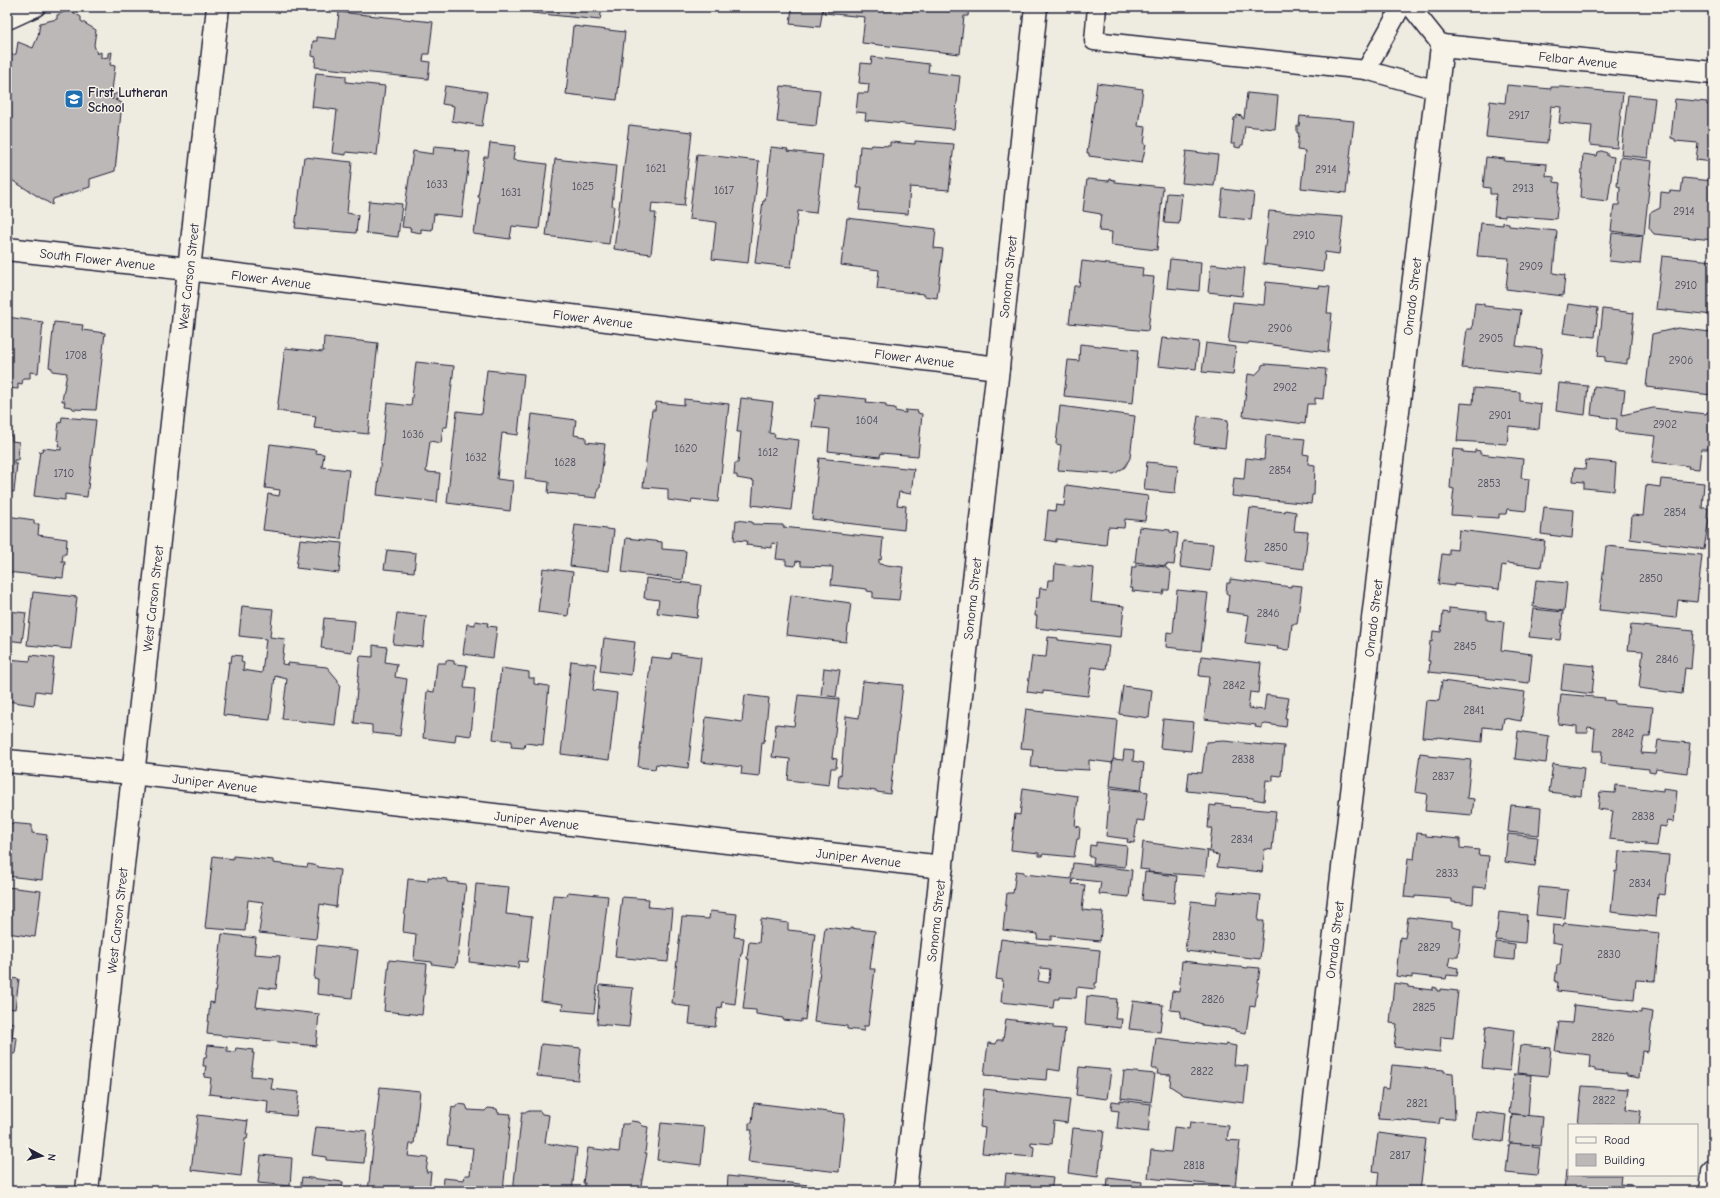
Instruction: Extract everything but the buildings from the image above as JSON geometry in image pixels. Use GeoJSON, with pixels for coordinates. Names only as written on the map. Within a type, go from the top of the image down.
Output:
{"type":"FeatureCollection","features":[{"type":"Feature","properties":{"kind":"street","name":"West Carson Street"},"geometry":{"type":"LineString","coordinates":[[87,1191],[132,773],[218,7]]}},
{"type":"Feature","properties":{"kind":"street","name":"Sonoma Street"},"geometry":{"type":"LineString","coordinates":[[905,1191],[998,368],[1036,7]]}},
{"type":"Feature","properties":{"kind":"street","name":"Felbar Avenue"},"geometry":{"type":"LineString","coordinates":[[1442,46],[1713,73]]}},
{"type":"Feature","properties":{"kind":"street","name":"Onrado Street"},"geometry":{"type":"LineString","coordinates":[[1304,1191],[1442,46]]}},
{"type":"Feature","properties":{"kind":"street","name":"South Flower Avenue"},"geometry":{"type":"LineString","coordinates":[[7,249],[188,269]]}},
{"type":"Feature","properties":{"kind":"street","name":"Flower Avenue"},"geometry":{"type":"LineString","coordinates":[[188,269],[998,368]]}},
{"type":"Feature","properties":{"kind":"street","name":"Juniper Avenue"},"geometry":{"type":"LineString","coordinates":[[7,761],[132,773],[942,867]]}},
{"type":"Feature","properties":{"kind":"street"},"geometry":{"type":"LineString","coordinates":[[1711,1191],[1713,1172]]}},
{"type":"Feature","properties":{"kind":"lane"},"geometry":{"type":"LineString","coordinates":[[10,19],[36,7]]}},
{"type":"Feature","properties":{"kind":"lane"},"geometry":{"type":"LineString","coordinates":[[1097,7],[1094,41],[1366,70],[1437,90]]}},
{"type":"Feature","properties":{"kind":"lane"},"geometry":{"type":"LineString","coordinates":[[1366,70],[1401,7]]}},
{"type":"Feature","properties":{"kind":"lane"},"geometry":{"type":"LineString","coordinates":[[1412,7],[1442,46]]}},
{"type":"Feature","properties":{"kind":"place","name":"First Lutheran School"},"geometry":{"type":"Point","coordinates":[74,99]}}]}
